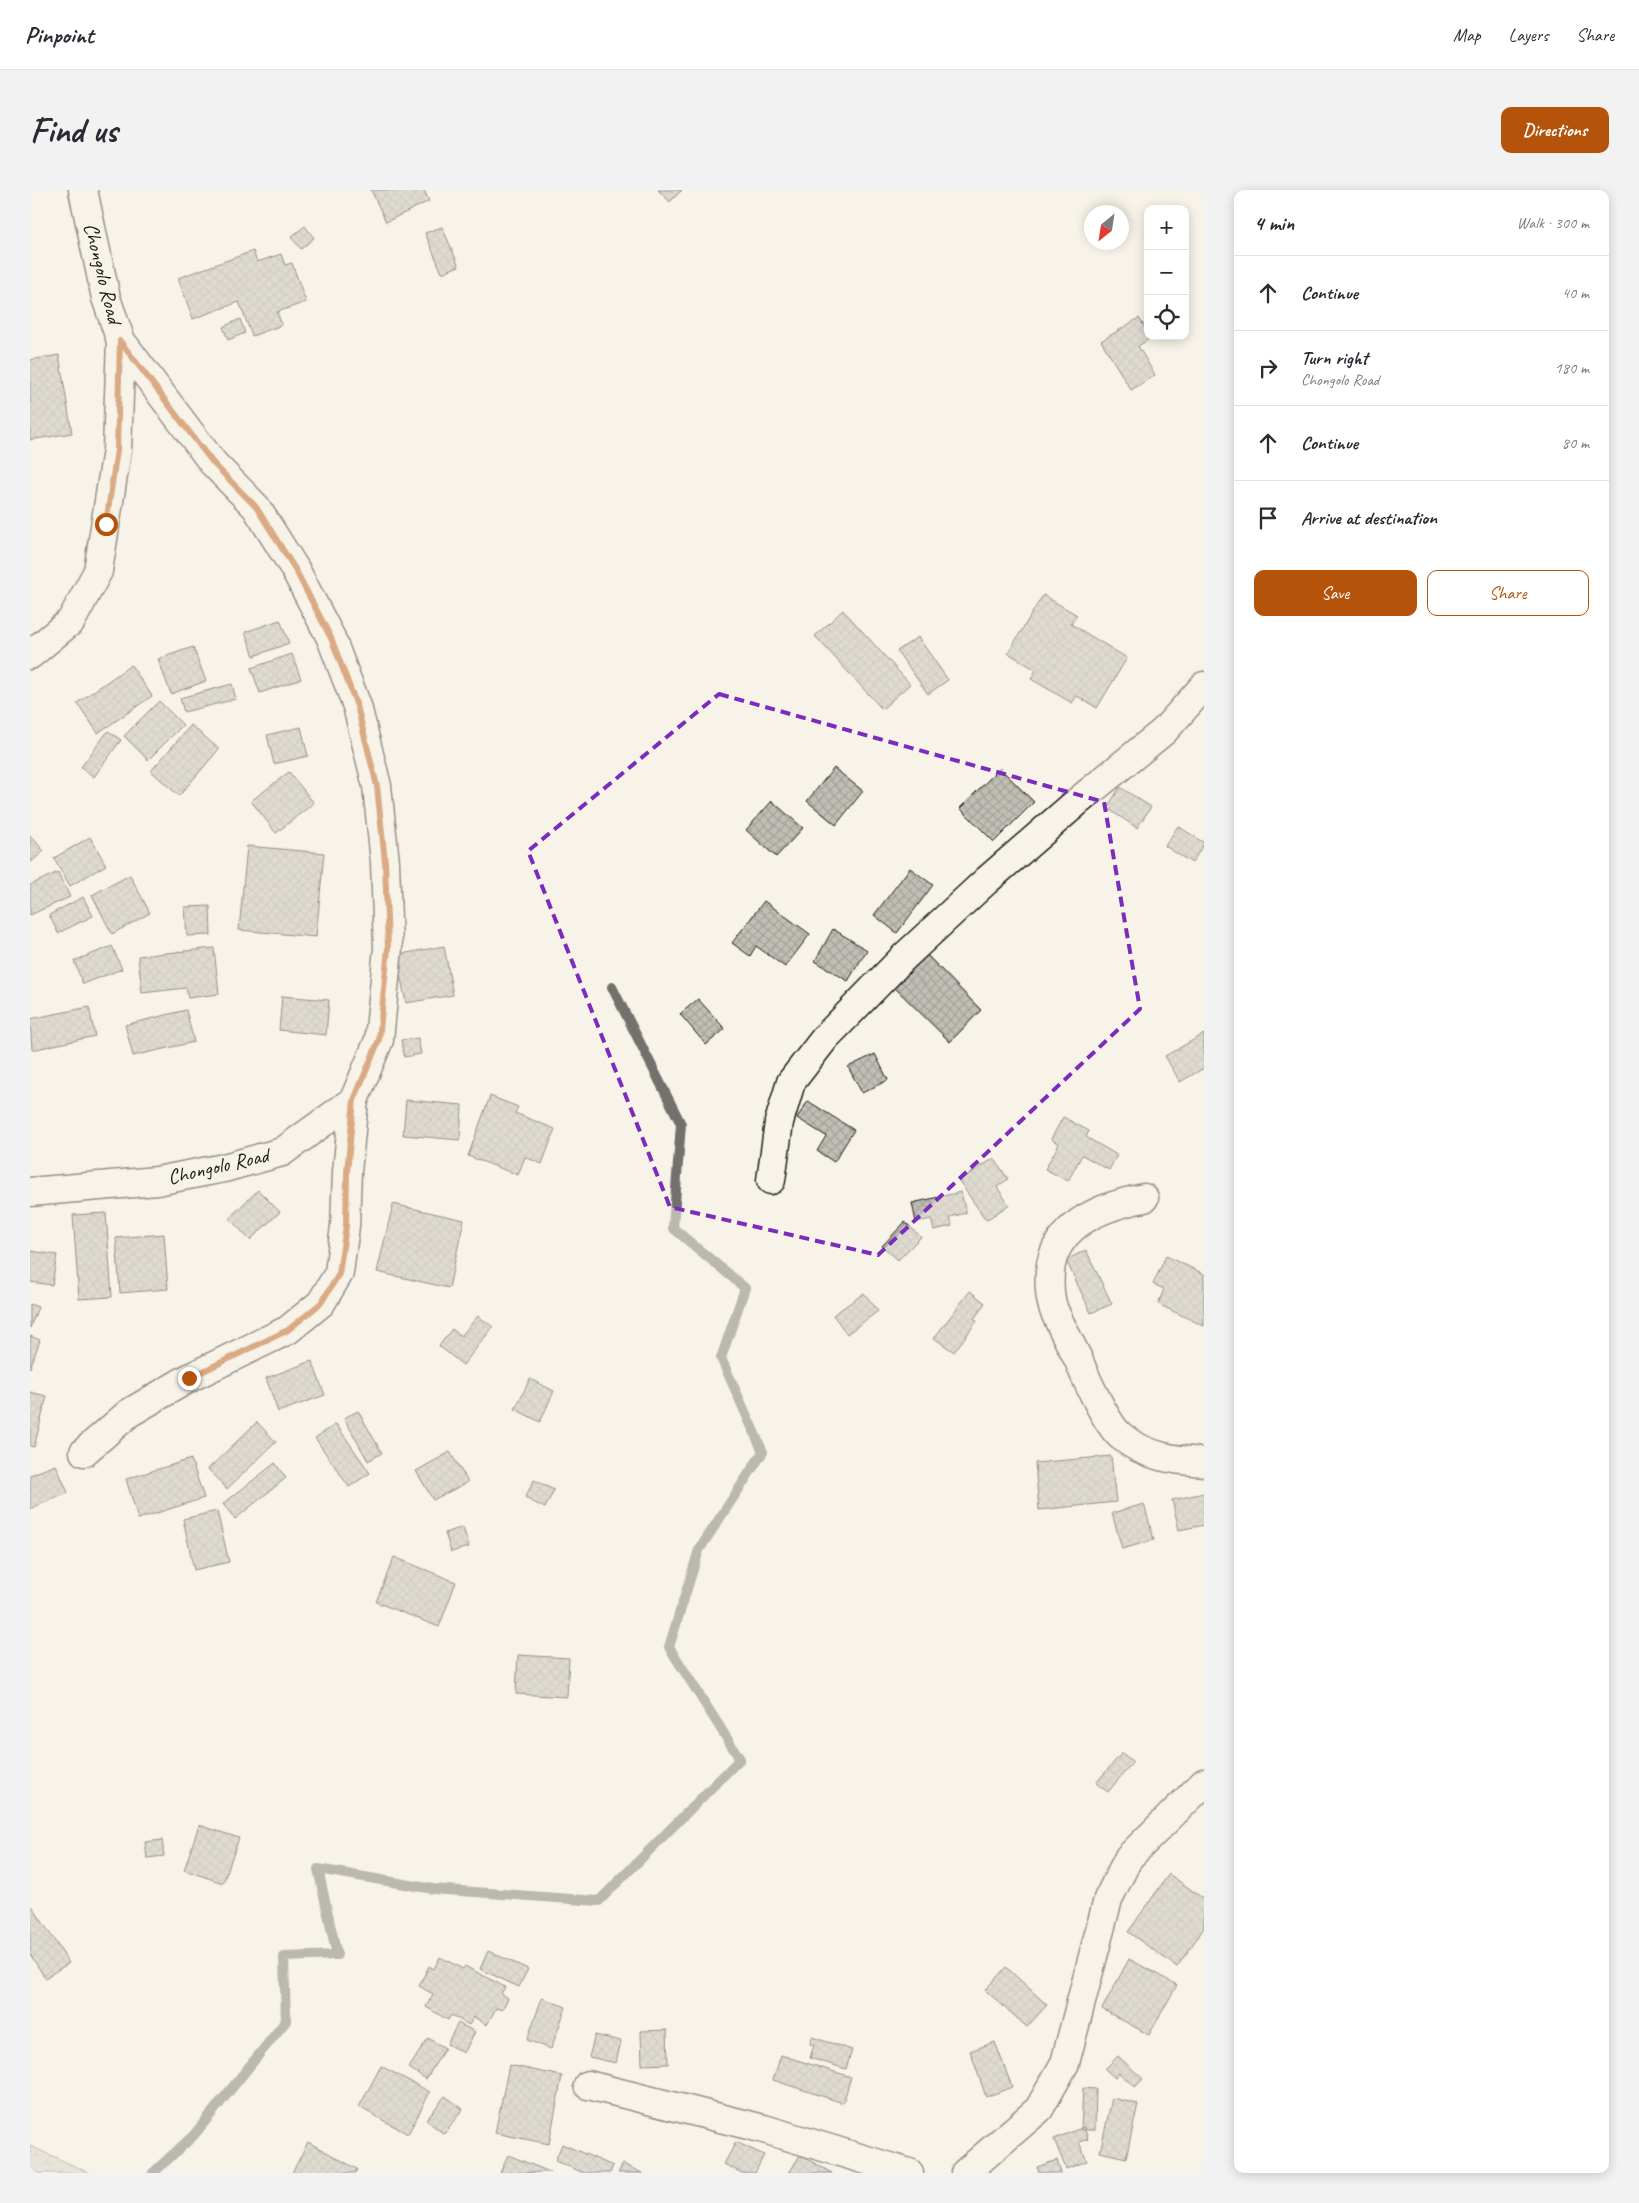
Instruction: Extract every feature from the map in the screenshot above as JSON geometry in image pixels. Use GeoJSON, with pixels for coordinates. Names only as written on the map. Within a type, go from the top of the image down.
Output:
{"type":"FeatureCollection","features":[{"type":"Feature","properties":{"kind":"street","name":"Chongolo Road"},"geometry":{"type":"LineString","coordinates":[[30,1192],[157,1180],[224,1168],[282,1152],[354,1100],[379,1040],[388,948],[385,862],[377,786],[357,706],[331,638],[295,569],[256,507],[213,463],[120,341],[106,298],[83,190]]}},
{"type":"Feature","properties":{"kind":"street"},"geometry":{"type":"LineString","coordinates":[[30,655],[71,621],[98,571],[117,450],[120,341]]}},
{"type":"Feature","properties":{"kind":"street"},"geometry":{"type":"LineString","coordinates":[[771,1180],[779,1122],[791,1082],[825,1038],[904,957],[986,881],[1077,802],[1164,731],[1204,686]]}},
{"type":"Feature","properties":{"kind":"street"},"geometry":{"type":"LineString","coordinates":[[84,1452],[129,1413],[189,1378],[288,1330],[321,1303],[339,1274],[346,1226],[347,1172],[354,1100]]}},
{"type":"Feature","properties":{"kind":"street"},"geometry":{"type":"LineString","coordinates":[[1144,1198],[1116,1204],[1090,1216],[1070,1229],[1058,1244],[1051,1261],[1049,1282],[1053,1308],[1084,1374],[1120,1436],[1138,1448],[1167,1460],[1204,1462]]}},
{"type":"Feature","properties":{"kind":"street"},"geometry":{"type":"LineString","coordinates":[[965,2173],[1038,2109],[1065,2063],[1108,1899],[1129,1857],[1204,1783]]}},
{"type":"Feature","properties":{"kind":"street"},"geometry":{"type":"LineString","coordinates":[[588,2085],[764,2129],[909,2173]]}},
{"type":"Feature","properties":{"kind":"highlighted area"},"geometry":{"type":"Polygon","coordinates":[[[719,694],[1104,802],[1140,1009],[878,1255],[670,1207],[528,851],[719,694]]]}},
{"type":"Feature","properties":{"kind":"green space"},"geometry":{"type":"Polygon","coordinates":[[[30,2146],[90,2173],[30,2173],[30,2146]]]}},
{"type":"Feature","properties":{"kind":"building"},"geometry":{"type":"Polygon","coordinates":[[[371,190],[424,190],[429,201],[386,222],[371,190]]]}},
{"type":"Feature","properties":{"kind":"building"},"geometry":{"type":"Polygon","coordinates":[[[658,190],[682,190],[670,202],[658,190]]]}},
{"type":"Feature","properties":{"kind":"building"},"geometry":{"type":"Polygon","coordinates":[[[305,226],[314,238],[301,249],[291,237],[305,226]]]}},
{"type":"Feature","properties":{"kind":"building"},"geometry":{"type":"Polygon","coordinates":[[[442,227],[459,266],[442,273],[425,233],[442,227]]]}},
{"type":"Feature","properties":{"kind":"building"},"geometry":{"type":"Polygon","coordinates":[[[253,251],[257,262],[281,254],[285,265],[292,263],[306,302],[277,312],[282,325],[252,336],[239,302],[193,319],[178,278],[253,251]]]}},
{"type":"Feature","properties":{"kind":"building"},"geometry":{"type":"Polygon","coordinates":[[[1139,318],[1144,326],[1144,340],[1148,340],[1138,346],[1155,375],[1131,390],[1101,341],[1139,318]]]}},
{"type":"Feature","properties":{"kind":"building"},"geometry":{"type":"Polygon","coordinates":[[[240,319],[245,333],[228,340],[223,327],[240,319]]]}},
{"type":"Feature","properties":{"kind":"building"},"geometry":{"type":"Polygon","coordinates":[[[59,355],[72,433],[30,440],[30,360],[59,355]]]}},
{"type":"Feature","properties":{"kind":"building"},"geometry":{"type":"Polygon","coordinates":[[[1043,595],[1077,615],[1071,624],[1127,658],[1097,708],[1077,696],[1072,703],[1031,679],[1036,670],[1008,653],[1043,595]]]}},
{"type":"Feature","properties":{"kind":"building"},"geometry":{"type":"Polygon","coordinates":[[[843,610],[910,684],[882,709],[815,636],[843,610]]]}},
{"type":"Feature","properties":{"kind":"building"},"geometry":{"type":"Polygon","coordinates":[[[280,620],[289,643],[254,656],[245,632],[280,620]]]}},
{"type":"Feature","properties":{"kind":"building"},"geometry":{"type":"Polygon","coordinates":[[[918,637],[948,680],[928,694],[897,651],[918,637]]]}},
{"type":"Feature","properties":{"kind":"building"},"geometry":{"type":"Polygon","coordinates":[[[193,647],[206,681],[171,694],[158,659],[193,647]]]}},
{"type":"Feature","properties":{"kind":"building"},"geometry":{"type":"Polygon","coordinates":[[[292,654],[301,679],[260,693],[251,668],[292,654]]]}},
{"type":"Feature","properties":{"kind":"building"},"geometry":{"type":"Polygon","coordinates":[[[131,665],[152,696],[98,733],[77,703],[131,665]]]}},
{"type":"Feature","properties":{"kind":"building"},"geometry":{"type":"Polygon","coordinates":[[[232,684],[236,699],[184,712],[180,698],[232,684]]]}},
{"type":"Feature","properties":{"kind":"building"},"geometry":{"type":"Polygon","coordinates":[[[159,701],[183,725],[148,760],[124,736],[159,701]]]}},
{"type":"Feature","properties":{"kind":"building"},"geometry":{"type":"Polygon","coordinates":[[[191,725],[219,749],[179,796],[151,771],[191,725]]]}},
{"type":"Feature","properties":{"kind":"building"},"geometry":{"type":"Polygon","coordinates":[[[301,727],[308,756],[274,764],[267,735],[301,727]]]}},
{"type":"Feature","properties":{"kind":"building"},"geometry":{"type":"Polygon","coordinates":[[[108,731],[121,740],[94,777],[81,767],[108,731]]]}},
{"type":"Feature","properties":{"kind":"building"},"geometry":{"type":"Polygon","coordinates":[[[834,768],[863,791],[836,825],[807,801],[834,768]]]}},
{"type":"Feature","properties":{"kind":"building"},"geometry":{"type":"Polygon","coordinates":[[[1000,768],[1034,802],[994,842],[960,808],[1000,768]]]}},
{"type":"Feature","properties":{"kind":"building"},"geometry":{"type":"Polygon","coordinates":[[[289,772],[314,803],[276,833],[251,801],[289,772]]]}},
{"type":"Feature","properties":{"kind":"building"},"geometry":{"type":"Polygon","coordinates":[[[1120,787],[1151,807],[1137,828],[1107,808],[1120,787]]]}},
{"type":"Feature","properties":{"kind":"building"},"geometry":{"type":"Polygon","coordinates":[[[772,801],[803,828],[776,857],[746,830],[772,801]]]}},
{"type":"Feature","properties":{"kind":"building"},"geometry":{"type":"Polygon","coordinates":[[[1178,826],[1204,843],[1192,863],[1165,846],[1178,826]]]}},
{"type":"Feature","properties":{"kind":"building"},"geometry":{"type":"Polygon","coordinates":[[[30,835],[44,851],[30,863],[30,835]]]}},
{"type":"Feature","properties":{"kind":"building"},"geometry":{"type":"Polygon","coordinates":[[[90,837],[106,865],[70,886],[54,858],[90,837]]]}},
{"type":"Feature","properties":{"kind":"building"},"geometry":{"type":"Polygon","coordinates":[[[247,846],[324,853],[316,937],[239,930],[247,846]]]}},
{"type":"Feature","properties":{"kind":"building"},"geometry":{"type":"Polygon","coordinates":[[[910,868],[933,885],[897,933],[874,915],[910,868]]]}},
{"type":"Feature","properties":{"kind":"building"},"geometry":{"type":"Polygon","coordinates":[[[58,872],[70,897],[30,915],[30,885],[58,872]]]}},
{"type":"Feature","properties":{"kind":"building"},"geometry":{"type":"Polygon","coordinates":[[[130,875],[150,913],[112,934],[92,895],[130,875]]]}},
{"type":"Feature","properties":{"kind":"building"},"geometry":{"type":"Polygon","coordinates":[[[83,897],[93,916],[58,933],[49,915],[83,897]]]}},
{"type":"Feature","properties":{"kind":"building"},"geometry":{"type":"Polygon","coordinates":[[[764,901],[810,934],[785,967],[756,946],[750,956],[732,943],[764,901]]]}},
{"type":"Feature","properties":{"kind":"building"},"geometry":{"type":"Polygon","coordinates":[[[210,906],[211,935],[187,936],[185,907],[210,906]]]}},
{"type":"Feature","properties":{"kind":"building"},"geometry":{"type":"Polygon","coordinates":[[[833,929],[867,950],[848,981],[815,961],[833,929]]]}},
{"type":"Feature","properties":{"kind":"building"},"geometry":{"type":"Polygon","coordinates":[[[112,946],[122,969],[83,984],[74,961],[112,946]]]}},
{"type":"Feature","properties":{"kind":"building"},"geometry":{"type":"Polygon","coordinates":[[[444,946],[453,995],[406,1003],[396,955],[444,946]]]}},
{"type":"Feature","properties":{"kind":"building"},"geometry":{"type":"Polygon","coordinates":[[[214,948],[219,994],[188,998],[186,988],[142,993],[138,956],[214,948]]]}},
{"type":"Feature","properties":{"kind":"building"},"geometry":{"type":"Polygon","coordinates":[[[926,954],[981,1010],[950,1042],[894,987],[926,954]]]}},
{"type":"Feature","properties":{"kind":"building"},"geometry":{"type":"Polygon","coordinates":[[[282,996],[329,1000],[326,1035],[279,1030],[282,996]]]}},
{"type":"Feature","properties":{"kind":"building"},"geometry":{"type":"Polygon","coordinates":[[[698,999],[725,1029],[706,1045],[680,1014],[698,999]]]}},
{"type":"Feature","properties":{"kind":"building"},"geometry":{"type":"Polygon","coordinates":[[[89,1007],[95,1036],[32,1050],[30,1019],[89,1007]]]}},
{"type":"Feature","properties":{"kind":"building"},"geometry":{"type":"Polygon","coordinates":[[[186,1010],[194,1042],[133,1056],[125,1025],[186,1010]]]}},
{"type":"Feature","properties":{"kind":"building"},"geometry":{"type":"Polygon","coordinates":[[[1204,1034],[1204,1068],[1180,1082],[1165,1056],[1204,1034]]]}},
{"type":"Feature","properties":{"kind":"building"},"geometry":{"type":"Polygon","coordinates":[[[418,1038],[421,1054],[404,1057],[401,1040],[418,1038]]]}},
{"type":"Feature","properties":{"kind":"building"},"geometry":{"type":"Polygon","coordinates":[[[875,1054],[888,1080],[862,1093],[848,1067],[875,1054]]]}},
{"type":"Feature","properties":{"kind":"building"},"geometry":{"type":"Polygon","coordinates":[[[490,1096],[518,1107],[515,1113],[555,1129],[542,1164],[525,1157],[518,1175],[468,1156],[490,1096]]]}},
{"type":"Feature","properties":{"kind":"building"},"geometry":{"type":"Polygon","coordinates":[[[406,1100],[462,1105],[460,1140],[403,1135],[406,1100]]]}},
{"type":"Feature","properties":{"kind":"building"},"geometry":{"type":"Polygon","coordinates":[[[808,1101],[854,1130],[834,1162],[817,1151],[826,1136],[797,1118],[808,1101]]]}},
{"type":"Feature","properties":{"kind":"building"},"geometry":{"type":"Polygon","coordinates":[[[1063,1117],[1089,1131],[1086,1137],[1117,1155],[1109,1170],[1082,1155],[1068,1181],[1045,1169],[1059,1144],[1051,1139],[1063,1117]]]}},
{"type":"Feature","properties":{"kind":"building"},"geometry":{"type":"Polygon","coordinates":[[[994,1158],[1008,1179],[997,1187],[1009,1205],[986,1220],[959,1181],[994,1158]]]}},
{"type":"Feature","properties":{"kind":"building"},"geometry":{"type":"Polygon","coordinates":[[[258,1190],[280,1212],[250,1240],[229,1218],[258,1190]]]}},
{"type":"Feature","properties":{"kind":"building"},"geometry":{"type":"Polygon","coordinates":[[[961,1192],[966,1213],[950,1217],[952,1226],[934,1230],[931,1219],[916,1222],[912,1203],[961,1192]]]}},
{"type":"Feature","properties":{"kind":"building"},"geometry":{"type":"Polygon","coordinates":[[[393,1204],[464,1220],[449,1288],[377,1272],[393,1204]]]}},
{"type":"Feature","properties":{"kind":"building"},"geometry":{"type":"Polygon","coordinates":[[[106,1213],[112,1297],[79,1299],[73,1215],[106,1213]]]}},
{"type":"Feature","properties":{"kind":"building"},"geometry":{"type":"Polygon","coordinates":[[[905,1222],[921,1237],[898,1260],[882,1246],[905,1222]]]}},
{"type":"Feature","properties":{"kind":"building"},"geometry":{"type":"Polygon","coordinates":[[[164,1234],[168,1289],[120,1293],[116,1238],[164,1234]]]}},
{"type":"Feature","properties":{"kind":"building"},"geometry":{"type":"Polygon","coordinates":[[[1086,1250],[1112,1304],[1091,1313],[1066,1260],[1086,1250]]]}},
{"type":"Feature","properties":{"kind":"building"},"geometry":{"type":"Polygon","coordinates":[[[31,1251],[57,1255],[52,1285],[30,1282],[31,1251]]]}},
{"type":"Feature","properties":{"kind":"building"},"geometry":{"type":"Polygon","coordinates":[[[1166,1256],[1204,1274],[1204,1326],[1158,1304],[1164,1289],[1153,1284],[1166,1256]]]}},
{"type":"Feature","properties":{"kind":"building"},"geometry":{"type":"Polygon","coordinates":[[[970,1291],[985,1303],[974,1319],[977,1321],[954,1352],[934,1338],[970,1291]]]}},
{"type":"Feature","properties":{"kind":"building"},"geometry":{"type":"Polygon","coordinates":[[[864,1293],[878,1311],[847,1334],[833,1315],[864,1293]]]}},
{"type":"Feature","properties":{"kind":"building"},"geometry":{"type":"Polygon","coordinates":[[[30,1304],[38,1307],[30,1328],[30,1304]]]}},
{"type":"Feature","properties":{"kind":"building"},"geometry":{"type":"Polygon","coordinates":[[[478,1316],[493,1327],[463,1365],[439,1346],[452,1329],[461,1336],[478,1316]]]}},
{"type":"Feature","properties":{"kind":"building"},"geometry":{"type":"Polygon","coordinates":[[[30,1336],[40,1340],[30,1368],[30,1336]]]}},
{"type":"Feature","properties":{"kind":"building"},"geometry":{"type":"Polygon","coordinates":[[[312,1361],[325,1395],[278,1412],[266,1378],[312,1361]]]}},
{"type":"Feature","properties":{"kind":"building"},"geometry":{"type":"Polygon","coordinates":[[[530,1379],[554,1391],[540,1422],[515,1409],[530,1379]]]}},
{"type":"Feature","properties":{"kind":"building"},"geometry":{"type":"Polygon","coordinates":[[[30,1392],[47,1396],[34,1447],[30,1446],[30,1392]]]}},
{"type":"Feature","properties":{"kind":"building"},"geometry":{"type":"Polygon","coordinates":[[[358,1411],[382,1453],[368,1461],[344,1418],[358,1411]]]}},
{"type":"Feature","properties":{"kind":"building"},"geometry":{"type":"Polygon","coordinates":[[[257,1422],[276,1442],[227,1489],[208,1469],[257,1422]]]}},
{"type":"Feature","properties":{"kind":"building"},"geometry":{"type":"Polygon","coordinates":[[[336,1424],[370,1473],[349,1487],[315,1438],[336,1424]]]}},
{"type":"Feature","properties":{"kind":"building"},"geometry":{"type":"Polygon","coordinates":[[[450,1452],[468,1482],[433,1500],[416,1471],[450,1452]]]}},
{"type":"Feature","properties":{"kind":"building"},"geometry":{"type":"Polygon","coordinates":[[[1111,1456],[1116,1502],[1039,1510],[1035,1463],[1111,1456]]]}},
{"type":"Feature","properties":{"kind":"building"},"geometry":{"type":"Polygon","coordinates":[[[191,1459],[204,1498],[138,1519],[126,1479],[191,1459]]]}},
{"type":"Feature","properties":{"kind":"building"},"geometry":{"type":"Polygon","coordinates":[[[275,1463],[286,1478],[235,1519],[223,1504],[275,1463]]]}},
{"type":"Feature","properties":{"kind":"building"},"geometry":{"type":"Polygon","coordinates":[[[56,1465],[68,1493],[30,1509],[30,1475],[56,1465]]]}},
{"type":"Feature","properties":{"kind":"building"},"geometry":{"type":"Polygon","coordinates":[[[534,1480],[554,1490],[545,1508],[525,1498],[534,1480]]]}},
{"type":"Feature","properties":{"kind":"building"},"geometry":{"type":"Polygon","coordinates":[[[1204,1493],[1204,1525],[1179,1530],[1172,1500],[1204,1493]]]}},
{"type":"Feature","properties":{"kind":"building"},"geometry":{"type":"Polygon","coordinates":[[[1144,1504],[1154,1540],[1122,1549],[1112,1513],[1144,1504]]]}},
{"type":"Feature","properties":{"kind":"building"},"geometry":{"type":"Polygon","coordinates":[[[217,1511],[229,1562],[194,1570],[183,1519],[217,1511]]]}},
{"type":"Feature","properties":{"kind":"building"},"geometry":{"type":"Polygon","coordinates":[[[463,1527],[469,1547],[451,1552],[445,1533],[463,1527]]]}},
{"type":"Feature","properties":{"kind":"building"},"geometry":{"type":"Polygon","coordinates":[[[394,1557],[456,1582],[439,1627],[376,1602],[394,1557]]]}},
{"type":"Feature","properties":{"kind":"building"},"geometry":{"type":"Polygon","coordinates":[[[518,1655],[569,1658],[567,1697],[516,1694],[518,1655]]]}},
{"type":"Feature","properties":{"kind":"building"},"geometry":{"type":"Polygon","coordinates":[[[1122,1753],[1133,1762],[1108,1792],[1096,1783],[1122,1753]]]}},
{"type":"Feature","properties":{"kind":"building"},"geometry":{"type":"Polygon","coordinates":[[[199,1825],[239,1838],[223,1883],[184,1870],[199,1825]]]}},
{"type":"Feature","properties":{"kind":"building"},"geometry":{"type":"Polygon","coordinates":[[[162,1840],[164,1856],[147,1858],[145,1842],[162,1840]]]}},
{"type":"Feature","properties":{"kind":"building"},"geometry":{"type":"Polygon","coordinates":[[[1169,1874],[1204,1899],[1204,1928],[1177,1967],[1128,1932],[1169,1874]]]}},
{"type":"Feature","properties":{"kind":"building"},"geometry":{"type":"Polygon","coordinates":[[[32,1906],[69,1963],[45,1978],[30,1954],[30,1908],[32,1906]]]}},
{"type":"Feature","properties":{"kind":"building"},"geometry":{"type":"Polygon","coordinates":[[[488,1951],[528,1969],[519,1987],[480,1969],[488,1951]]]}},
{"type":"Feature","properties":{"kind":"building"},"geometry":{"type":"Polygon","coordinates":[[[440,1957],[463,1969],[465,1966],[505,1987],[501,1994],[508,1998],[502,2010],[496,2008],[487,2025],[474,2017],[469,2025],[451,2015],[448,2020],[426,2007],[433,1994],[419,1986],[429,1966],[434,1969],[440,1957]]]}},
{"type":"Feature","properties":{"kind":"building"},"geometry":{"type":"Polygon","coordinates":[[[1129,1959],[1177,1985],[1149,2035],[1102,2009],[1129,1959]]]}},
{"type":"Feature","properties":{"kind":"building"},"geometry":{"type":"Polygon","coordinates":[[[1006,1967],[1047,2005],[1027,2027],[985,1990],[1006,1967]]]}},
{"type":"Feature","properties":{"kind":"building"},"geometry":{"type":"Polygon","coordinates":[[[542,1998],[566,2007],[551,2049],[527,2040],[542,1998]]]}},
{"type":"Feature","properties":{"kind":"building"},"geometry":{"type":"Polygon","coordinates":[[[458,2023],[475,2032],[464,2053],[447,2044],[458,2023]]]}},
{"type":"Feature","properties":{"kind":"building"},"geometry":{"type":"Polygon","coordinates":[[[667,2030],[668,2064],[642,2065],[641,2031],[667,2030]]]}},
{"type":"Feature","properties":{"kind":"building"},"geometry":{"type":"Polygon","coordinates":[[[595,2035],[621,2041],[616,2063],[589,2057],[595,2035]]]}},
{"type":"Feature","properties":{"kind":"building"},"geometry":{"type":"Polygon","coordinates":[[[812,2037],[852,2050],[846,2069],[810,2058],[814,2045],[810,2044],[812,2037]]]}},
{"type":"Feature","properties":{"kind":"building"},"geometry":{"type":"Polygon","coordinates":[[[428,2038],[445,2048],[426,2079],[409,2068],[428,2038]]]}},
{"type":"Feature","properties":{"kind":"building"},"geometry":{"type":"Polygon","coordinates":[[[995,2042],[1012,2087],[986,2097],[970,2051],[995,2042]]]}},
{"type":"Feature","properties":{"kind":"building"},"geometry":{"type":"Polygon","coordinates":[[[781,2055],[851,2077],[843,2103],[773,2080],[781,2055]]]}},
{"type":"Feature","properties":{"kind":"building"},"geometry":{"type":"Polygon","coordinates":[[[1118,2056],[1143,2079],[1135,2087],[1119,2073],[1115,2078],[1105,2069],[1118,2056]]]}},
{"type":"Feature","properties":{"kind":"building"},"geometry":{"type":"Polygon","coordinates":[[[509,2065],[562,2076],[549,2144],[495,2133],[509,2065]]]}},
{"type":"Feature","properties":{"kind":"building"},"geometry":{"type":"Polygon","coordinates":[[[381,2066],[430,2092],[408,2134],[359,2107],[381,2066]]]}},
{"type":"Feature","properties":{"kind":"building"},"geometry":{"type":"Polygon","coordinates":[[[1083,2088],[1096,2089],[1095,2130],[1081,2130],[1083,2088]]]}},
{"type":"Feature","properties":{"kind":"building"},"geometry":{"type":"Polygon","coordinates":[[[445,2096],[463,2109],[444,2134],[426,2120],[445,2096]]]}},
{"type":"Feature","properties":{"kind":"building"},"geometry":{"type":"Polygon","coordinates":[[[1112,2098],[1138,2104],[1126,2158],[1100,2152],[1112,2098]]]}},
{"type":"Feature","properties":{"kind":"building"},"geometry":{"type":"Polygon","coordinates":[[[1084,2127],[1088,2139],[1079,2142],[1087,2161],[1066,2169],[1054,2139],[1084,2127]]]}},
{"type":"Feature","properties":{"kind":"building"},"geometry":{"type":"Polygon","coordinates":[[[308,2142],[357,2169],[355,2173],[292,2173],[308,2142]]]}},
{"type":"Feature","properties":{"kind":"building"},"geometry":{"type":"Polygon","coordinates":[[[736,2142],[764,2155],[755,2173],[742,2173],[724,2164],[736,2142]]]}},
{"type":"Feature","properties":{"kind":"building"},"geometry":{"type":"Polygon","coordinates":[[[562,2144],[613,2166],[610,2173],[584,2173],[555,2161],[562,2144]]]}},
{"type":"Feature","properties":{"kind":"building"},"geometry":{"type":"Polygon","coordinates":[[[508,2155],[550,2172],[500,2173],[508,2155]]]}},
{"type":"Feature","properties":{"kind":"building"},"geometry":{"type":"Polygon","coordinates":[[[800,2155],[832,2173],[789,2173],[800,2155]]]}},
{"type":"Feature","properties":{"kind":"building"},"geometry":{"type":"Polygon","coordinates":[[[1057,2160],[1061,2173],[1039,2173],[1037,2167],[1057,2160]]]}},
{"type":"Feature","properties":{"kind":"building"},"geometry":{"type":"Polygon","coordinates":[[[623,2164],[642,2173],[618,2173],[623,2164]]]}},
{"type":"Feature","properties":{"kind":"waterway"},"geometry":{"type":"LineString","coordinates":[[153,2173],[194,2135],[286,2021],[284,1957],[337,1955],[318,1869],[433,1889],[599,1901],[740,1759],[669,1647],[699,1550],[763,1452],[721,1358],[745,1288],[673,1228],[681,1124],[612,987]]}},
{"type":"Feature","properties":{"kind":"route"},"geometry":{"type":"LineString","coordinates":[[106,524],[117,450],[120,341],[213,463],[256,507],[295,569],[331,638],[357,706],[377,786],[385,862],[388,948],[379,1040],[354,1100],[347,1172],[346,1226],[339,1274],[321,1303],[288,1330],[189,1378]]}}]}
